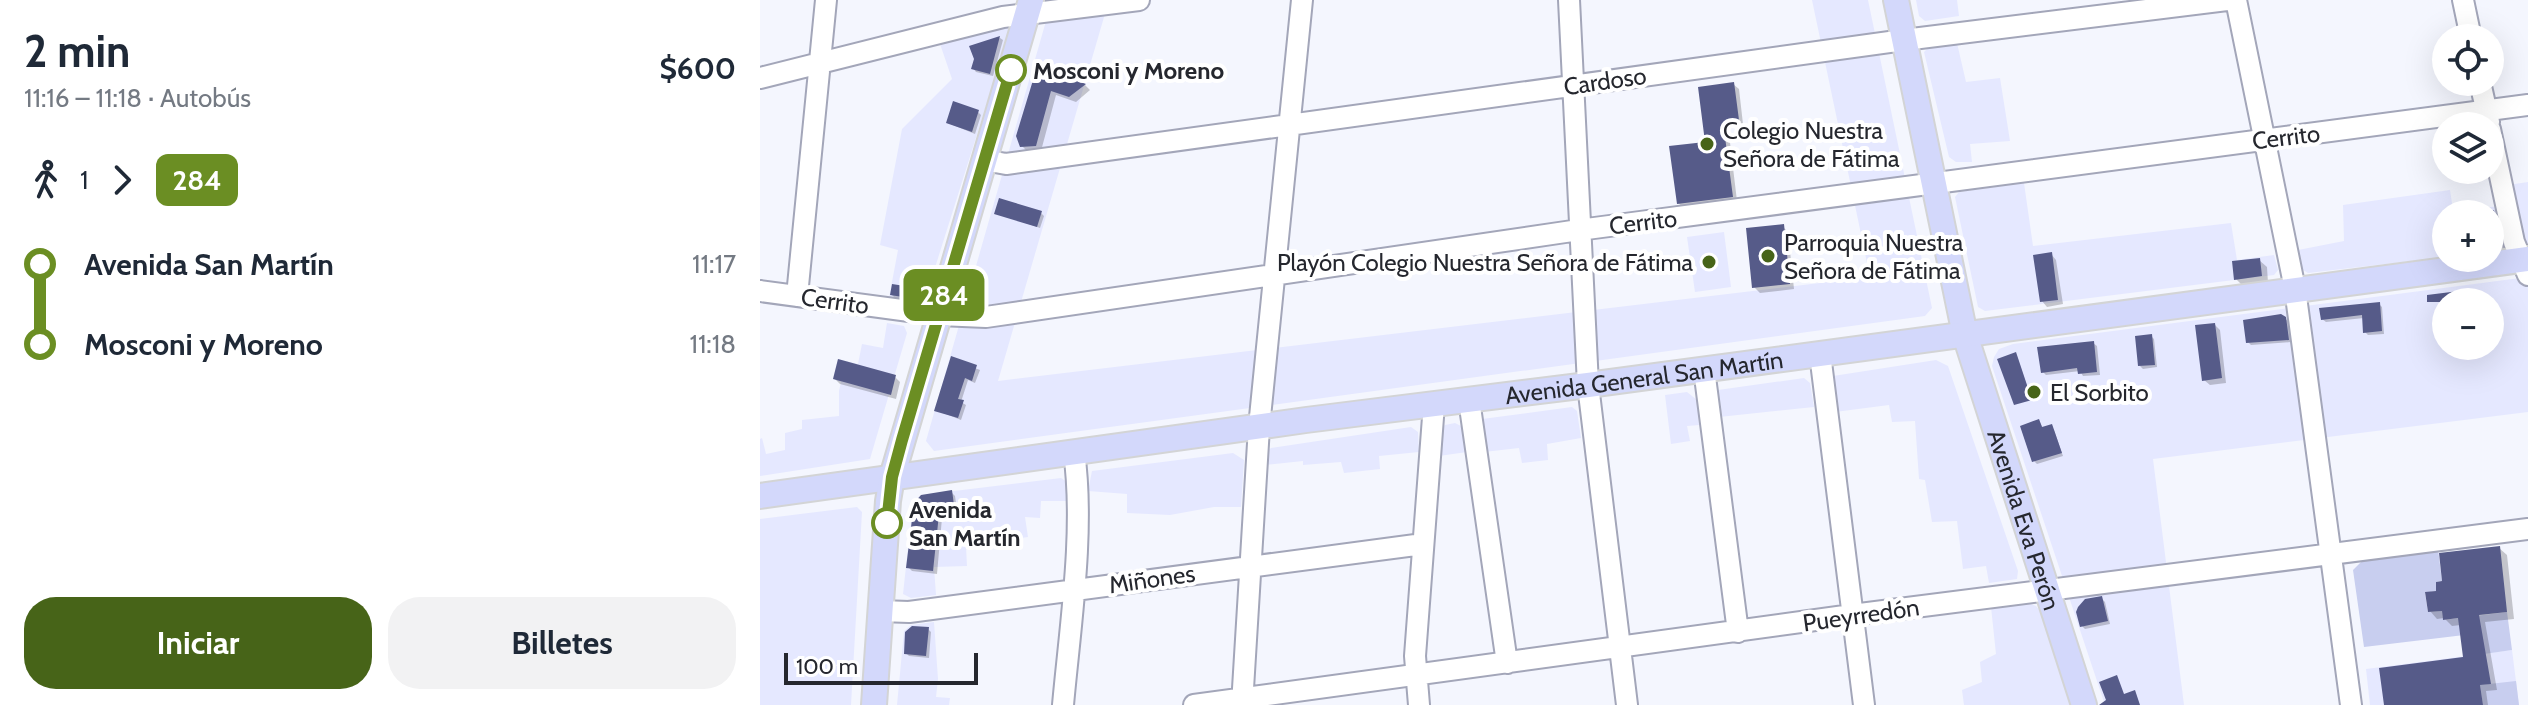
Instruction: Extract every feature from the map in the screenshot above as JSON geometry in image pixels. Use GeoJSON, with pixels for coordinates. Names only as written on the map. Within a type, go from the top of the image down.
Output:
{"type":"FeatureCollection","features":[{"type":"Feature","properties":{"kind":"main road","name":"Avenida Eva Perón"},"geometry":{"type":"LineString","coordinates":[[1896,0],[1965,335],[2084,705]]}},
{"type":"Feature","properties":{"kind":"main road"},"geometry":{"type":"LineString","coordinates":[[874,705],[892,477],[1029,7]]}},
{"type":"Feature","properties":{"kind":"main road","name":"Avenida General San Martín"},"geometry":{"type":"LineString","coordinates":[[760,496],[2295,289],[2525,265]]}},
{"type":"Feature","properties":{"kind":"street"},"geometry":{"type":"LineString","coordinates":[[797,296],[826,0]]}},
{"type":"Feature","properties":{"kind":"street"},"geometry":{"type":"LineString","coordinates":[[760,78],[1003,17],[1029,7],[1139,0]]}},
{"type":"Feature","properties":{"kind":"street"},"geometry":{"type":"LineString","coordinates":[[1242,702],[1259,427],[1302,0]]}},
{"type":"Feature","properties":{"kind":"street"},"geometry":{"type":"LineString","coordinates":[[1569,0],[1588,385],[1627,705]]}},
{"type":"Feature","properties":{"kind":"street","name":"Cardoso"},"geometry":{"type":"LineString","coordinates":[[984,160],[1006,164],[1904,40],[2227,0]]}},
{"type":"Feature","properties":{"kind":"street"},"geometry":{"type":"LineString","coordinates":[[2236,0],[2295,289],[2351,705]]}},
{"type":"Feature","properties":{"kind":"street"},"geometry":{"type":"LineString","coordinates":[[2463,0],[2468,24]]}},
{"type":"Feature","properties":{"kind":"street","name":"Cerrito"},"geometry":{"type":"LineString","coordinates":[[2504,115],[2528,105]]}},
{"type":"Feature","properties":{"kind":"street","name":"Cerrito"},"geometry":{"type":"LineString","coordinates":[[760,291],[939,315],[986,317],[1579,230],[2264,139],[2432,126]]}},
{"type":"Feature","properties":{"kind":"street"},"geometry":{"type":"LineString","coordinates":[[2502,184],[2514,242],[2525,265]]}},
{"type":"Feature","properties":{"kind":"street"},"geometry":{"type":"LineString","coordinates":[[1820,354],[1864,705]]}},
{"type":"Feature","properties":{"kind":"street"},"geometry":{"type":"LineString","coordinates":[[1704,369],[1738,632]]}},
{"type":"Feature","properties":{"kind":"street"},"geometry":{"type":"LineString","coordinates":[[1469,400],[1507,663]]}},
{"type":"Feature","properties":{"kind":"street"},"geometry":{"type":"LineString","coordinates":[[1419,705],[1415,656],[1434,404]]}},
{"type":"Feature","properties":{"kind":"street"},"geometry":{"type":"LineString","coordinates":[[1063,705],[1074,590],[1078,479],[1074,452]]}},
{"type":"Feature","properties":{"kind":"street","name":"Pueyrredón"},"geometry":{"type":"LineString","coordinates":[[1194,705],[1242,702],[1852,615],[2528,529]]}},
{"type":"Feature","properties":{"kind":"street","name":"Miñones"},"geometry":{"type":"LineString","coordinates":[[880,611],[909,612],[1423,544]]}},
{"type":"Feature","properties":{"kind":"shaded area"},"geometry":{"type":"Polygon","coordinates":[[[1052,0],[1109,0],[998,381],[1870,277],[1812,0],[1868,0],[1932,308],[1925,316],[934,451],[926,441],[1052,0]]]}},
{"type":"Feature","properties":{"kind":"shaded area"},"geometry":{"type":"Polygon","coordinates":[[[1916,0],[1957,0],[1959,16],[1925,21],[1919,16],[1916,0]]]}},
{"type":"Feature","properties":{"kind":"shaded area"},"geometry":{"type":"Polygon","coordinates":[[[1006,24],[1009,33],[927,293],[919,303],[889,298],[898,250],[880,245],[902,129],[952,79],[938,38],[1006,24]]]}},
{"type":"Feature","properties":{"kind":"shaded area"},"geometry":{"type":"Polygon","coordinates":[[[1957,43],[1966,82],[2000,78],[2010,141],[1970,144],[1972,162],[1956,162],[1949,157],[1924,52],[1930,46],[1957,43]]]}},
{"type":"Feature","properties":{"kind":"shaded area"},"geometry":{"type":"Polygon","coordinates":[[[2528,182],[2528,243],[2520,238],[2508,185],[2528,182]]]}},
{"type":"Feature","properties":{"kind":"shaded area"},"geometry":{"type":"Polygon","coordinates":[[[2024,183],[2033,246],[2231,223],[2237,260],[2274,255],[2278,270],[2274,275],[1985,311],[1978,307],[1955,197],[1959,192],[2024,183]]]}},
{"type":"Feature","properties":{"kind":"shaded area"},"geometry":{"type":"Polygon","coordinates":[[[2450,190],[2452,200],[2432,200],[2432,259],[2308,273],[2297,266],[2293,251],[2344,241],[2343,205],[2450,190]]]}},
{"type":"Feature","properties":{"kind":"shaded area"},"geometry":{"type":"Polygon","coordinates":[[[2504,216],[2507,244],[2504,246],[2504,216]]]}},
{"type":"Feature","properties":{"kind":"shaded area","name":"Playón Colegio Nuestra Señora de Fátima"},"geometry":{"type":"Polygon","coordinates":[[[1724,232],[1731,287],[1695,292],[1687,237],[1724,232]]]}},
{"type":"Feature","properties":{"kind":"shaded area"},"geometry":{"type":"Polygon","coordinates":[[[2528,277],[2528,412],[2153,459],[2184,705],[2105,705],[1992,366],[1999,349],[2013,344],[2432,289],[2432,360],[2504,360],[2504,288],[2443,288],[2528,277]]]}},
{"type":"Feature","properties":{"kind":"shaded area"},"geometry":{"type":"Polygon","coordinates":[[[887,323],[904,326],[907,333],[870,459],[760,476],[760,439],[766,454],[785,450],[785,433],[802,429],[802,420],[839,416],[841,382],[833,379],[838,359],[858,364],[862,344],[883,348],[887,323]]]}},
{"type":"Feature","properties":{"kind":"shaded area"},"geometry":{"type":"Polygon","coordinates":[[[1936,360],[1948,366],[2018,571],[2017,579],[1989,583],[1986,566],[1963,569],[1957,521],[1932,522],[1925,480],[1919,479],[1915,421],[1892,422],[1889,405],[1835,412],[1833,376],[1936,360]]]}},
{"type":"Feature","properties":{"kind":"shaded area"},"geometry":{"type":"Polygon","coordinates":[[[1804,378],[1810,383],[1814,407],[1719,417],[1715,394],[1718,390],[1804,378]]]}},
{"type":"Feature","properties":{"kind":"shaded area"},"geometry":{"type":"Polygon","coordinates":[[[1687,392],[1697,400],[1699,425],[1687,426],[1690,441],[1671,444],[1665,395],[1687,392]]]}},
{"type":"Feature","properties":{"kind":"shaded area"},"geometry":{"type":"Polygon","coordinates":[[[1572,407],[1577,411],[1581,438],[1547,444],[1548,460],[1522,463],[1519,448],[1484,452],[1482,419],[1572,407]]]}},
{"type":"Feature","properties":{"kind":"shaded area"},"geometry":{"type":"Polygon","coordinates":[[[1455,423],[1463,427],[1467,452],[1439,456],[1439,433],[1445,425],[1455,423]]]}},
{"type":"Feature","properties":{"kind":"shaded area"},"geometry":{"type":"Polygon","coordinates":[[[1411,427],[1418,432],[1419,452],[1379,456],[1380,469],[1344,473],[1341,462],[1303,465],[1303,461],[1264,465],[1264,454],[1271,448],[1411,427]]]}},
{"type":"Feature","properties":{"kind":"shaded area"},"geometry":{"type":"Polygon","coordinates":[[[1233,453],[1244,460],[1241,507],[1214,507],[1170,515],[1127,513],[1127,494],[1088,491],[1092,471],[1233,453]]]}},
{"type":"Feature","properties":{"kind":"shaded area"},"geometry":{"type":"Polygon","coordinates":[[[1061,478],[1067,482],[1066,501],[1041,501],[1040,518],[1025,517],[1028,537],[966,546],[967,566],[934,567],[936,595],[911,598],[903,594],[913,503],[921,495],[1061,478]]]}},
{"type":"Feature","properties":{"kind":"shaded area"},"geometry":{"type":"Polygon","coordinates":[[[857,507],[862,512],[851,705],[760,705],[760,519],[857,507]]]}},
{"type":"Feature","properties":{"kind":"shaded area"},"geometry":{"type":"Polygon","coordinates":[[[2438,549],[2442,581],[2436,582],[2436,591],[2425,593],[2428,612],[2442,611],[2443,620],[2507,612],[2512,650],[2484,654],[2481,633],[2364,647],[2353,570],[2364,559],[2438,549]]]}},
{"type":"Feature","properties":{"kind":"shaded area"},"geometry":{"type":"Polygon","coordinates":[[[2026,602],[2036,606],[2043,614],[2072,705],[1964,705],[1962,690],[1982,682],[1980,662],[1996,654],[1991,607],[2026,602]]]}},
{"type":"Feature","properties":{"kind":"shaded area"},"geometry":{"type":"Polygon","coordinates":[[[934,622],[938,679],[936,697],[950,698],[949,705],[897,705],[904,631],[911,625],[934,622]]]}},
{"type":"Feature","properties":{"kind":"shaded area"},"geometry":{"type":"Polygon","coordinates":[[[2512,650],[2519,705],[2370,705],[2366,669],[2512,650]]]}},
{"type":"Feature","properties":{"kind":"shaded area"},"geometry":{"type":"Polygon","coordinates":[[[2516,681],[2519,705],[2483,705],[2480,685],[2516,681]]]}},
{"type":"Feature","properties":{"kind":"building"},"geometry":{"type":"Polygon","coordinates":[[[1000,36],[990,74],[971,69],[974,59],[969,46],[1000,36]]]}},
{"type":"Feature","properties":{"kind":"building"},"geometry":{"type":"Polygon","coordinates":[[[1037,67],[1086,84],[1069,97],[1051,91],[1036,146],[1020,147],[1016,136],[1037,67]]]}},
{"type":"Feature","properties":{"kind":"building","name":"Colegio Nuestra Señora de Fátima"},"geometry":{"type":"Polygon","coordinates":[[[1734,82],[1739,120],[1723,122],[1733,197],[1677,204],[1669,146],[1705,142],[1698,87],[1734,82]]]}},
{"type":"Feature","properties":{"kind":"building"},"geometry":{"type":"Polygon","coordinates":[[[953,101],[979,110],[972,132],[946,123],[953,101]]]}},
{"type":"Feature","properties":{"kind":"building"},"geometry":{"type":"Polygon","coordinates":[[[999,198],[1042,211],[1037,227],[994,214],[999,198]]]}},
{"type":"Feature","properties":{"kind":"building","name":"Parroquia Nuestra Señora de Fátima"},"geometry":{"type":"Polygon","coordinates":[[[1784,224],[1790,284],[1752,288],[1746,228],[1784,224]]]}},
{"type":"Feature","properties":{"kind":"building"},"geometry":{"type":"Polygon","coordinates":[[[2052,252],[2058,300],[2040,302],[2033,255],[2052,252]]]}},
{"type":"Feature","properties":{"kind":"building"},"geometry":{"type":"Polygon","coordinates":[[[2260,258],[2262,276],[2234,280],[2232,261],[2260,258]]]}},
{"type":"Feature","properties":{"kind":"building"},"geometry":{"type":"Polygon","coordinates":[[[892,284],[924,289],[922,300],[890,295],[892,284]]]}},
{"type":"Feature","properties":{"kind":"building"},"geometry":{"type":"Polygon","coordinates":[[[2380,302],[2382,331],[2363,333],[2362,315],[2321,320],[2319,308],[2380,302]]]}},
{"type":"Feature","properties":{"kind":"building"},"geometry":{"type":"Polygon","coordinates":[[[2281,314],[2286,317],[2289,340],[2246,343],[2243,320],[2281,314]]]}},
{"type":"Feature","properties":{"kind":"building"},"geometry":{"type":"Polygon","coordinates":[[[2215,323],[2222,378],[2202,381],[2195,325],[2215,323]]]}},
{"type":"Feature","properties":{"kind":"building"},"geometry":{"type":"Polygon","coordinates":[[[2152,334],[2155,365],[2138,366],[2135,336],[2152,334]]]}},
{"type":"Feature","properties":{"kind":"building"},"geometry":{"type":"Polygon","coordinates":[[[2094,341],[2097,372],[2078,374],[2077,368],[2041,373],[2037,347],[2094,341]]]}},
{"type":"Feature","properties":{"kind":"building"},"geometry":{"type":"Polygon","coordinates":[[[2016,352],[2032,400],[2014,405],[1997,359],[2016,352]]]}},
{"type":"Feature","properties":{"kind":"building"},"geometry":{"type":"Polygon","coordinates":[[[951,356],[977,365],[972,381],[965,378],[958,399],[964,400],[958,418],[934,411],[951,356]]]}},
{"type":"Feature","properties":{"kind":"building"},"geometry":{"type":"Polygon","coordinates":[[[838,359],[896,375],[891,395],[833,379],[838,359]]]}},
{"type":"Feature","properties":{"kind":"building"},"geometry":{"type":"Polygon","coordinates":[[[2039,419],[2042,427],[2052,424],[2062,453],[2032,462],[2020,426],[2039,419]]]}},
{"type":"Feature","properties":{"kind":"building"},"geometry":{"type":"Polygon","coordinates":[[[952,490],[955,513],[939,514],[933,571],[906,568],[914,503],[921,495],[952,490]]]}},
{"type":"Feature","properties":{"kind":"building"},"geometry":{"type":"Polygon","coordinates":[[[2500,546],[2507,612],[2479,615],[2491,684],[2480,685],[2483,705],[2384,705],[2379,668],[2463,657],[2458,618],[2443,620],[2442,611],[2428,612],[2425,592],[2436,591],[2436,582],[2442,581],[2439,553],[2500,546]]]}},
{"type":"Feature","properties":{"kind":"building"},"geometry":{"type":"Polygon","coordinates":[[[2102,596],[2108,621],[2080,627],[2076,612],[2078,607],[2085,599],[2102,596]]]}},
{"type":"Feature","properties":{"kind":"building"},"geometry":{"type":"Polygon","coordinates":[[[912,626],[929,627],[926,656],[904,654],[905,632],[912,626]]]}},
{"type":"Feature","properties":{"kind":"building"},"geometry":{"type":"Polygon","coordinates":[[[2117,675],[2124,694],[2135,690],[2140,705],[2099,705],[2106,700],[2099,682],[2117,675]]]}},
{"type":"Feature","properties":{"kind":"bus line","name":"284"},"geometry":{"type":"LineString","coordinates":[[887,523],[892,477],[902,440],[1011,70]]}},
{"type":"Feature","properties":{"kind":"place","name":"Mosconi y Moreno"},"geometry":{"type":"Point","coordinates":[1011,70]}},
{"type":"Feature","properties":{"kind":"place","name":"Colegio Nuestra Señora de Fátima"},"geometry":{"type":"Point","coordinates":[1707,144]}},
{"type":"Feature","properties":{"kind":"place","name":"Parroquia Nuestra Señora de Fátima"},"geometry":{"type":"Point","coordinates":[1768,256]}},
{"type":"Feature","properties":{"kind":"place","name":"Playón Colegio Nuestra Señora de Fátima"},"geometry":{"type":"Point","coordinates":[1709,262]}},
{"type":"Feature","properties":{"kind":"place","name":"El Sorbito"},"geometry":{"type":"Point","coordinates":[2034,392]}},
{"type":"Feature","properties":{"kind":"place","name":"Avenida San Martín"},"geometry":{"type":"Point","coordinates":[887,523]}}]}
